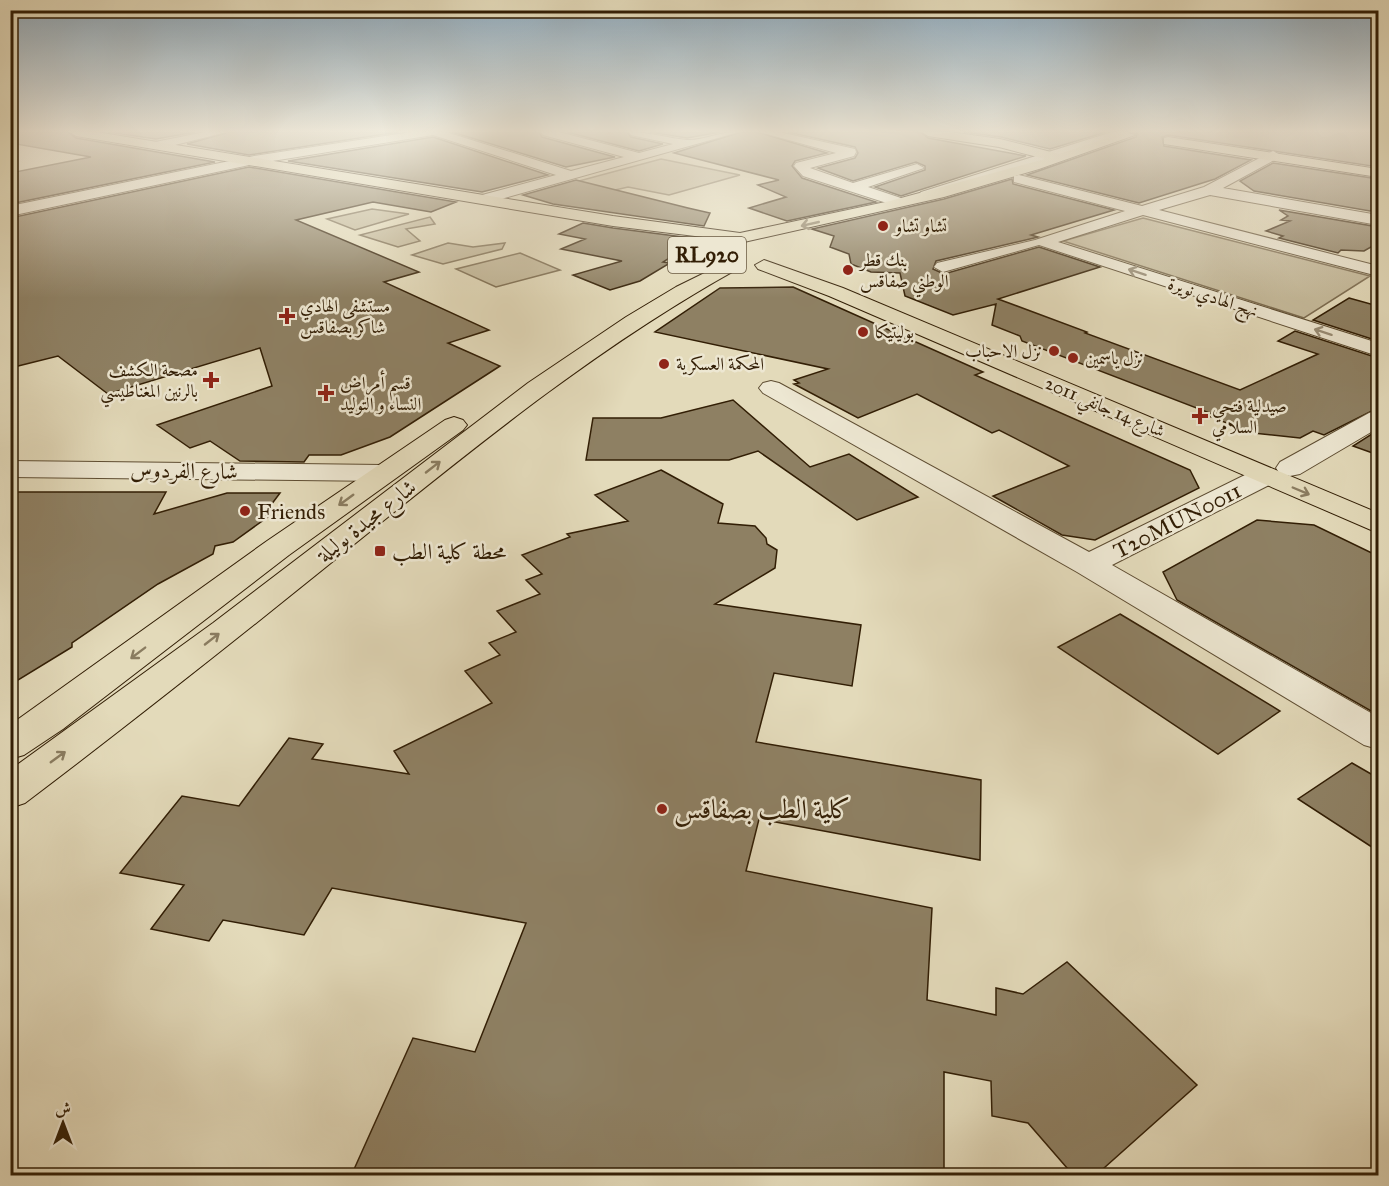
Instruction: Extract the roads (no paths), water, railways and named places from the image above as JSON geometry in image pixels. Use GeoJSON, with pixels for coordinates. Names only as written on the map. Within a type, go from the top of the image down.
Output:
{"type":"FeatureCollection","features":[{"type":"Feature","properties":{"kind":"main road","name":"RL920"},"geometry":{"type":"LineString","coordinates":[[427,187],[613,221],[720,249],[764,265],[790,252],[778,240],[720,249],[665,237],[613,221]]}},
{"type":"Feature","properties":{"kind":"main road","name":"شارع مجيدة بوليلة"},"geometry":{"type":"LineString","coordinates":[[10,745],[50,719],[370,473],[720,249],[950,187]]}},
{"type":"Feature","properties":{"kind":"main road"},"geometry":{"type":"LineString","coordinates":[[808,239],[837,228],[988,187]]}},
{"type":"Feature","properties":{"kind":"main road","name":"شارع مجيدة بوليلة"},"geometry":{"type":"LineString","coordinates":[[10,792],[434,466],[588,353],[676,294],[720,249]]}},
{"type":"Feature","properties":{"kind":"main road","name":"شارع 14 جانفي 2011"},"geometry":{"type":"LineString","coordinates":[[790,252],[993,346],[1278,472],[1378,524]]}},
{"type":"Feature","properties":{"kind":"main road","name":"شارع 14 جانفي 2011"},"geometry":{"type":"LineString","coordinates":[[764,265],[846,296],[1278,472],[1378,505]]}},
{"type":"Feature","properties":{"kind":"street"},"geometry":{"type":"LineString","coordinates":[[10,211],[125,187]]}},
{"type":"Feature","properties":{"kind":"street"},"geometry":{"type":"LineString","coordinates":[[487,198],[528,187]]}},
{"type":"Feature","properties":{"kind":"street"},"geometry":{"type":"LineString","coordinates":[[855,187],[905,201]]}},
{"type":"Feature","properties":{"kind":"street"},"geometry":{"type":"LineString","coordinates":[[1053,187],[1378,271]]}},
{"type":"Feature","properties":{"kind":"street"},"geometry":{"type":"LineString","coordinates":[[943,267],[1041,243],[1214,187]]}},
{"type":"Feature","properties":{"kind":"street"},"geometry":{"type":"LineString","coordinates":[[1209,190],[1378,220]]}},
{"type":"Feature","properties":{"kind":"street","name":"نهج الهادي نويرة"},"geometry":{"type":"LineString","coordinates":[[1041,243],[1378,350]]}},
{"type":"Feature","properties":{"kind":"street"},"geometry":{"type":"LineString","coordinates":[[771,388],[1088,565],[1378,735]]}},
{"type":"Feature","properties":{"kind":"street","name":"T20MUN0011"},"geometry":{"type":"LineString","coordinates":[[1088,565],[1278,472],[1378,418]]}},
{"type":"Feature","properties":{"kind":"street","name":"شارع الفردوس"},"geometry":{"type":"LineString","coordinates":[[10,469],[370,473]]}},
{"type":"Feature","properties":{"kind":"place","name":"تشاو تشاو"},"geometry":{"type":"Point","coordinates":[883,226]}},
{"type":"Feature","properties":{"kind":"place","name":"بنك قطر الوطني صفاقس"},"geometry":{"type":"Point","coordinates":[848,270]}},
{"type":"Feature","properties":{"kind":"place","name":"مستشفى الهادي شاكر بصفاقس"},"geometry":{"type":"Point","coordinates":[287,316]}},
{"type":"Feature","properties":{"kind":"place","name":"بوليتيكا"},"geometry":{"type":"Point","coordinates":[863,332]}},
{"type":"Feature","properties":{"kind":"place","name":"نزل الاحباب"},"geometry":{"type":"Point","coordinates":[1054,351]}},
{"type":"Feature","properties":{"kind":"place","name":"نزل ياسمين"},"geometry":{"type":"Point","coordinates":[1073,358]}},
{"type":"Feature","properties":{"kind":"place","name":"المحكمة العسكرية"},"geometry":{"type":"Point","coordinates":[664,364]}},
{"type":"Feature","properties":{"kind":"place","name":"مصحة الكشف بالرنين المغناطيسي"},"geometry":{"type":"Point","coordinates":[211,380]}},
{"type":"Feature","properties":{"kind":"place","name":"قسم أمراض النساء و التوليد"},"geometry":{"type":"Point","coordinates":[326,393]}},
{"type":"Feature","properties":{"kind":"place","name":"صيدلية فتحي السلامي"},"geometry":{"type":"Point","coordinates":[1200,416]}},
{"type":"Feature","properties":{"kind":"place","name":"Friends"},"geometry":{"type":"Point","coordinates":[245,511]}},
{"type":"Feature","properties":{"kind":"place","name":"محطة كلية الطب"},"geometry":{"type":"Point","coordinates":[380,551]}},
{"type":"Feature","properties":{"kind":"place","name":"كلية الطب بصفاقس"},"geometry":{"type":"Point","coordinates":[662,809]}}]}
